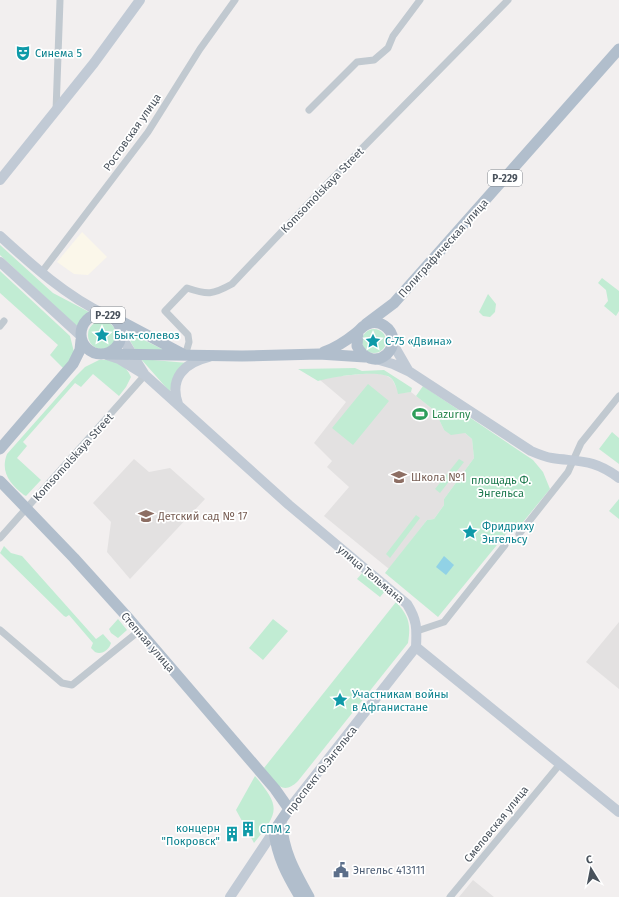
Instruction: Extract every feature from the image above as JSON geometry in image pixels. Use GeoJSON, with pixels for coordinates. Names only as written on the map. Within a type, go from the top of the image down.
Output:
{"type":"FeatureCollection","features":[{"type":"Feature","properties":{"kind":"main road","name":"Полиграфическая улица"},"geometry":{"type":"LineString","coordinates":[[319,354],[340,344],[394,303],[619,49]]}},
{"type":"Feature","properties":{"kind":"main road","name":"Полиграфическая улица"},"geometry":{"type":"LineString","coordinates":[[392,344],[390,316],[394,303]]}},
{"type":"Feature","properties":{"kind":"main road","name":"Р-229"},"geometry":{"type":"LineString","coordinates":[[0,449],[74,364],[80,350],[82,328],[88,319],[94,315],[109,316]]}},
{"type":"Feature","properties":{"kind":"main road","name":"Полиграфическая улица"},"geometry":{"type":"LineString","coordinates":[[109,316],[185,356]]}},
{"type":"Feature","properties":{"kind":"main road","name":"улица Тельмана"},"geometry":{"type":"LineString","coordinates":[[109,316],[118,323],[121,336]]}},
{"type":"Feature","properties":{"kind":"main road"},"geometry":{"type":"LineString","coordinates":[[390,332],[382,324],[375,322],[362,328],[357,346],[371,358],[388,353],[392,344]]}},
{"type":"Feature","properties":{"kind":"main road","name":"Р-229"},"geometry":{"type":"LineString","coordinates":[[106,354],[117,347],[121,336]]}},
{"type":"Feature","properties":{"kind":"main road"},"geometry":{"type":"LineString","coordinates":[[81,338],[87,349],[94,354]]}},
{"type":"Feature","properties":{"kind":"main road","name":"Р-229"},"geometry":{"type":"LineString","coordinates":[[74,364],[94,354]]}},
{"type":"Feature","properties":{"kind":"main road","name":"улица Тельмана"},"geometry":{"type":"LineString","coordinates":[[94,354],[106,354]]}},
{"type":"Feature","properties":{"kind":"main road","name":"Полиграфическая улица"},"geometry":{"type":"LineString","coordinates":[[106,354],[185,356],[319,354],[371,358]]}},
{"type":"Feature","properties":{"kind":"main road","name":"Степная улица"},"geometry":{"type":"LineString","coordinates":[[0,481],[74,558],[139,631],[255,764],[289,809]]}},
{"type":"Feature","properties":{"kind":"main road","name":"проспект Ф.Энгельса"},"geometry":{"type":"LineString","coordinates":[[274,831],[289,809]]}},
{"type":"Feature","properties":{"kind":"main road"},"geometry":{"type":"LineString","coordinates":[[281,821],[285,850],[291,865],[310,897]]}},
{"type":"Feature","properties":{"kind":"main road"},"geometry":{"type":"LineString","coordinates":[[274,831],[281,862],[300,897]]}},
{"type":"Feature","properties":{"kind":"street"},"geometry":{"type":"LineString","coordinates":[[56,112],[60,0]]}},
{"type":"Feature","properties":{"kind":"street"},"geometry":{"type":"LineString","coordinates":[[0,180],[56,112],[140,0]]}},
{"type":"Feature","properties":{"kind":"street","name":"Ростовская улица"},"geometry":{"type":"LineString","coordinates":[[41,273],[148,132],[200,49],[235,0]]}},
{"type":"Feature","properties":{"kind":"street"},"geometry":{"type":"LineString","coordinates":[[309,110],[357,62],[374,60],[388,48],[393,36],[420,0]]}},
{"type":"Feature","properties":{"kind":"street","name":"Komsomolskaya Street"},"geometry":{"type":"LineString","coordinates":[[185,356],[189,342],[188,335],[165,311],[187,288],[206,294],[216,293],[232,284],[327,184],[508,0]]}},
{"type":"Feature","properties":{"kind":"street"},"geometry":{"type":"LineString","coordinates":[[0,236],[41,273],[89,306],[109,316]]}},
{"type":"Feature","properties":{"kind":"street"},"geometry":{"type":"LineString","coordinates":[[0,262],[81,338]]}},
{"type":"Feature","properties":{"kind":"street","name":"улица Тельмана"},"geometry":{"type":"LineString","coordinates":[[121,336],[145,376]]}},
{"type":"Feature","properties":{"kind":"street"},"geometry":{"type":"LineString","coordinates":[[392,344],[410,372]]}},
{"type":"Feature","properties":{"kind":"street","name":"улица Тельмана"},"geometry":{"type":"LineString","coordinates":[[106,354],[119,359],[145,376],[289,505],[407,604],[415,617],[417,630],[416,647]]}},
{"type":"Feature","properties":{"kind":"street"},"geometry":{"type":"LineString","coordinates":[[178,404],[174,389],[180,373],[200,359],[215,355]]}},
{"type":"Feature","properties":{"kind":"street"},"geometry":{"type":"LineString","coordinates":[[371,358],[393,364],[410,372],[531,451],[551,458],[575,459],[608,469],[619,478]]}},
{"type":"Feature","properties":{"kind":"street","name":"Komsomolskaya Street"},"geometry":{"type":"LineString","coordinates":[[0,538],[145,376]]}},
{"type":"Feature","properties":{"kind":"street"},"geometry":{"type":"LineString","coordinates":[[519,534],[568,472],[581,443],[619,396]]}},
{"type":"Feature","properties":{"kind":"street"},"geometry":{"type":"LineString","coordinates":[[417,630],[444,622],[505,545]]}},
{"type":"Feature","properties":{"kind":"street"},"geometry":{"type":"LineString","coordinates":[[0,630],[62,684],[69,686],[72,686],[139,631]]}},
{"type":"Feature","properties":{"kind":"street"},"geometry":{"type":"LineString","coordinates":[[416,647],[619,812]]}},
{"type":"Feature","properties":{"kind":"street","name":"проспект Ф.Энгельса"},"geometry":{"type":"LineString","coordinates":[[289,809],[416,647]]}},
{"type":"Feature","properties":{"kind":"street","name":"Смеловская улица"},"geometry":{"type":"LineString","coordinates":[[450,897],[560,764]]}},
{"type":"Feature","properties":{"kind":"street","name":"проспект Ф.Энгельса"},"geometry":{"type":"LineString","coordinates":[[230,897],[274,831]]}},
{"type":"Feature","properties":{"kind":"shaded area"},"geometry":{"type":"Polygon","coordinates":[[[82,232],[107,257],[88,275],[74,274],[57,262],[82,232]]]}},
{"type":"Feature","properties":{"kind":"shaded area","name":"Школа №1"},"geometry":{"type":"Polygon","coordinates":[[[373,373],[385,375],[392,379],[399,393],[411,392],[435,411],[444,430],[465,433],[472,439],[474,458],[444,499],[444,505],[434,519],[427,520],[389,569],[324,516],[349,487],[327,467],[332,461],[314,443],[346,402],[320,380],[330,377],[373,373]]]}},
{"type":"Feature","properties":{"kind":"shaded area"},"geometry":{"type":"Polygon","coordinates":[[[134,459],[149,472],[170,468],[205,499],[130,579],[107,552],[111,522],[93,503],[134,459]]]}},
{"type":"Feature","properties":{"kind":"shaded area"},"geometry":{"type":"Polygon","coordinates":[[[619,622],[619,689],[586,662],[619,622]]]}},
{"type":"Feature","properties":{"kind":"shaded area"},"geometry":{"type":"Polygon","coordinates":[[[473,880],[494,897],[459,897],[473,880]]]}},
{"type":"Feature","properties":{"kind":"green space"},"geometry":{"type":"Polygon","coordinates":[[[0,245],[53,293],[91,313],[81,321],[78,328],[0,255],[0,245]]]}},
{"type":"Feature","properties":{"kind":"green space"},"geometry":{"type":"Polygon","coordinates":[[[0,271],[70,336],[74,352],[64,369],[50,355],[58,345],[0,293],[0,271]]]}},
{"type":"Feature","properties":{"kind":"green space"},"geometry":{"type":"Polygon","coordinates":[[[602,278],[619,291],[619,311],[616,316],[604,306],[608,301],[606,290],[598,283],[602,278]]]}},
{"type":"Feature","properties":{"kind":"green space"},"geometry":{"type":"Polygon","coordinates":[[[488,294],[496,304],[495,312],[490,317],[483,316],[479,312],[488,294]]]}},
{"type":"Feature","properties":{"kind":"green space"},"geometry":{"type":"Polygon","coordinates":[[[102,321],[112,325],[116,335],[112,345],[102,349],[92,345],[88,335],[92,325],[102,321]]]}},
{"type":"Feature","properties":{"kind":"green space"},"geometry":{"type":"Polygon","coordinates":[[[374,329],[383,332],[386,341],[383,350],[374,353],[365,350],[362,341],[365,332],[374,329]]]}},
{"type":"Feature","properties":{"kind":"green space"},"geometry":{"type":"Polygon","coordinates":[[[124,330],[168,352],[136,351],[124,330]]]}},
{"type":"Feature","properties":{"kind":"green space"},"geometry":{"type":"Polygon","coordinates":[[[141,359],[188,363],[174,376],[170,392],[141,359]]]}},
{"type":"Feature","properties":{"kind":"green space"},"geometry":{"type":"Polygon","coordinates":[[[99,360],[114,361],[125,368],[131,377],[126,387],[119,396],[93,374],[81,387],[75,383],[23,442],[27,446],[17,458],[41,480],[26,496],[24,495],[14,486],[8,477],[5,466],[7,454],[76,376],[85,367],[99,360]]]}},
{"type":"Feature","properties":{"kind":"green space"},"geometry":{"type":"Polygon","coordinates":[[[355,368],[362,371],[384,370],[412,388],[411,392],[398,394],[392,379],[378,374],[356,374],[318,381],[298,369],[355,368]]]}},
{"type":"Feature","properties":{"kind":"green space"},"geometry":{"type":"Polygon","coordinates":[[[368,384],[389,401],[353,445],[332,428],[368,384]]]}},
{"type":"Feature","properties":{"kind":"green space","name":"площадь Ф. Энгельса"},"geometry":{"type":"Polygon","coordinates":[[[423,386],[533,460],[543,472],[550,489],[519,527],[514,524],[438,617],[385,573],[427,520],[434,519],[444,505],[444,499],[474,458],[472,439],[465,433],[451,435],[444,430],[435,411],[416,396],[423,386]]]}},
{"type":"Feature","properties":{"kind":"green space"},"geometry":{"type":"Polygon","coordinates":[[[612,432],[619,438],[619,464],[599,449],[612,432]]]}},
{"type":"Feature","properties":{"kind":"green space"},"geometry":{"type":"Polygon","coordinates":[[[459,459],[464,462],[440,493],[435,489],[459,459]]]}},
{"type":"Feature","properties":{"kind":"green space"},"geometry":{"type":"Polygon","coordinates":[[[619,499],[619,519],[609,511],[619,499]]]}},
{"type":"Feature","properties":{"kind":"green space"},"geometry":{"type":"Polygon","coordinates":[[[416,515],[420,518],[390,558],[386,554],[416,515]]]}},
{"type":"Feature","properties":{"kind":"green space"},"geometry":{"type":"Polygon","coordinates":[[[4,546],[11,553],[22,556],[96,639],[103,634],[111,643],[107,650],[98,653],[91,648],[93,643],[69,615],[66,617],[64,616],[0,553],[4,546]]]}},
{"type":"Feature","properties":{"kind":"green space"},"geometry":{"type":"Polygon","coordinates":[[[363,572],[386,590],[380,597],[357,579],[363,572]]]}},
{"type":"Feature","properties":{"kind":"green space"},"geometry":{"type":"Polygon","coordinates":[[[396,602],[404,612],[408,621],[408,643],[298,781],[287,788],[279,786],[264,768],[396,602]]]}},
{"type":"Feature","properties":{"kind":"green space"},"geometry":{"type":"Polygon","coordinates":[[[118,619],[127,630],[118,638],[111,633],[109,629],[118,619]]]}},
{"type":"Feature","properties":{"kind":"green space"},"geometry":{"type":"Polygon","coordinates":[[[273,619],[288,631],[263,660],[249,648],[273,619]]]}},
{"type":"Feature","properties":{"kind":"green space"},"geometry":{"type":"Polygon","coordinates":[[[255,776],[269,795],[273,803],[274,810],[268,824],[254,843],[236,810],[255,776]]]}},
{"type":"Feature","properties":{"kind":"water"},"geometry":{"type":"Polygon","coordinates":[[[444,556],[454,565],[446,575],[436,567],[444,556]]]}},
{"type":"Feature","properties":{"kind":"place","name":"Синема 5"},"geometry":{"type":"Point","coordinates":[23,53]}},
{"type":"Feature","properties":{"kind":"place","name":"Бык-солевоз"},"geometry":{"type":"Point","coordinates":[102,335]}},
{"type":"Feature","properties":{"kind":"place","name":"С-75 «Двина»"},"geometry":{"type":"Point","coordinates":[373,341]}},
{"type":"Feature","properties":{"kind":"place","name":"Lazurny"},"geometry":{"type":"Point","coordinates":[420,414]}},
{"type":"Feature","properties":{"kind":"place","name":"Школа №1"},"geometry":{"type":"Point","coordinates":[399,477]}},
{"type":"Feature","properties":{"kind":"place","name":"Детский сад № 17"},"geometry":{"type":"Point","coordinates":[146,516]}},
{"type":"Feature","properties":{"kind":"place","name":"Фридриху Энгельсу"},"geometry":{"type":"Point","coordinates":[470,532]}},
{"type":"Feature","properties":{"kind":"place","name":"Участникам войны в Афганистане"},"geometry":{"type":"Point","coordinates":[340,700]}},
{"type":"Feature","properties":{"kind":"place","name":"СПМ 2"},"geometry":{"type":"Point","coordinates":[248,829]}},
{"type":"Feature","properties":{"kind":"place","name":"концерн \"Покровск\""},"geometry":{"type":"Point","coordinates":[232,834]}},
{"type":"Feature","properties":{"kind":"place","name":"Энгельс 413111"},"geometry":{"type":"Point","coordinates":[341,870]}}]}
